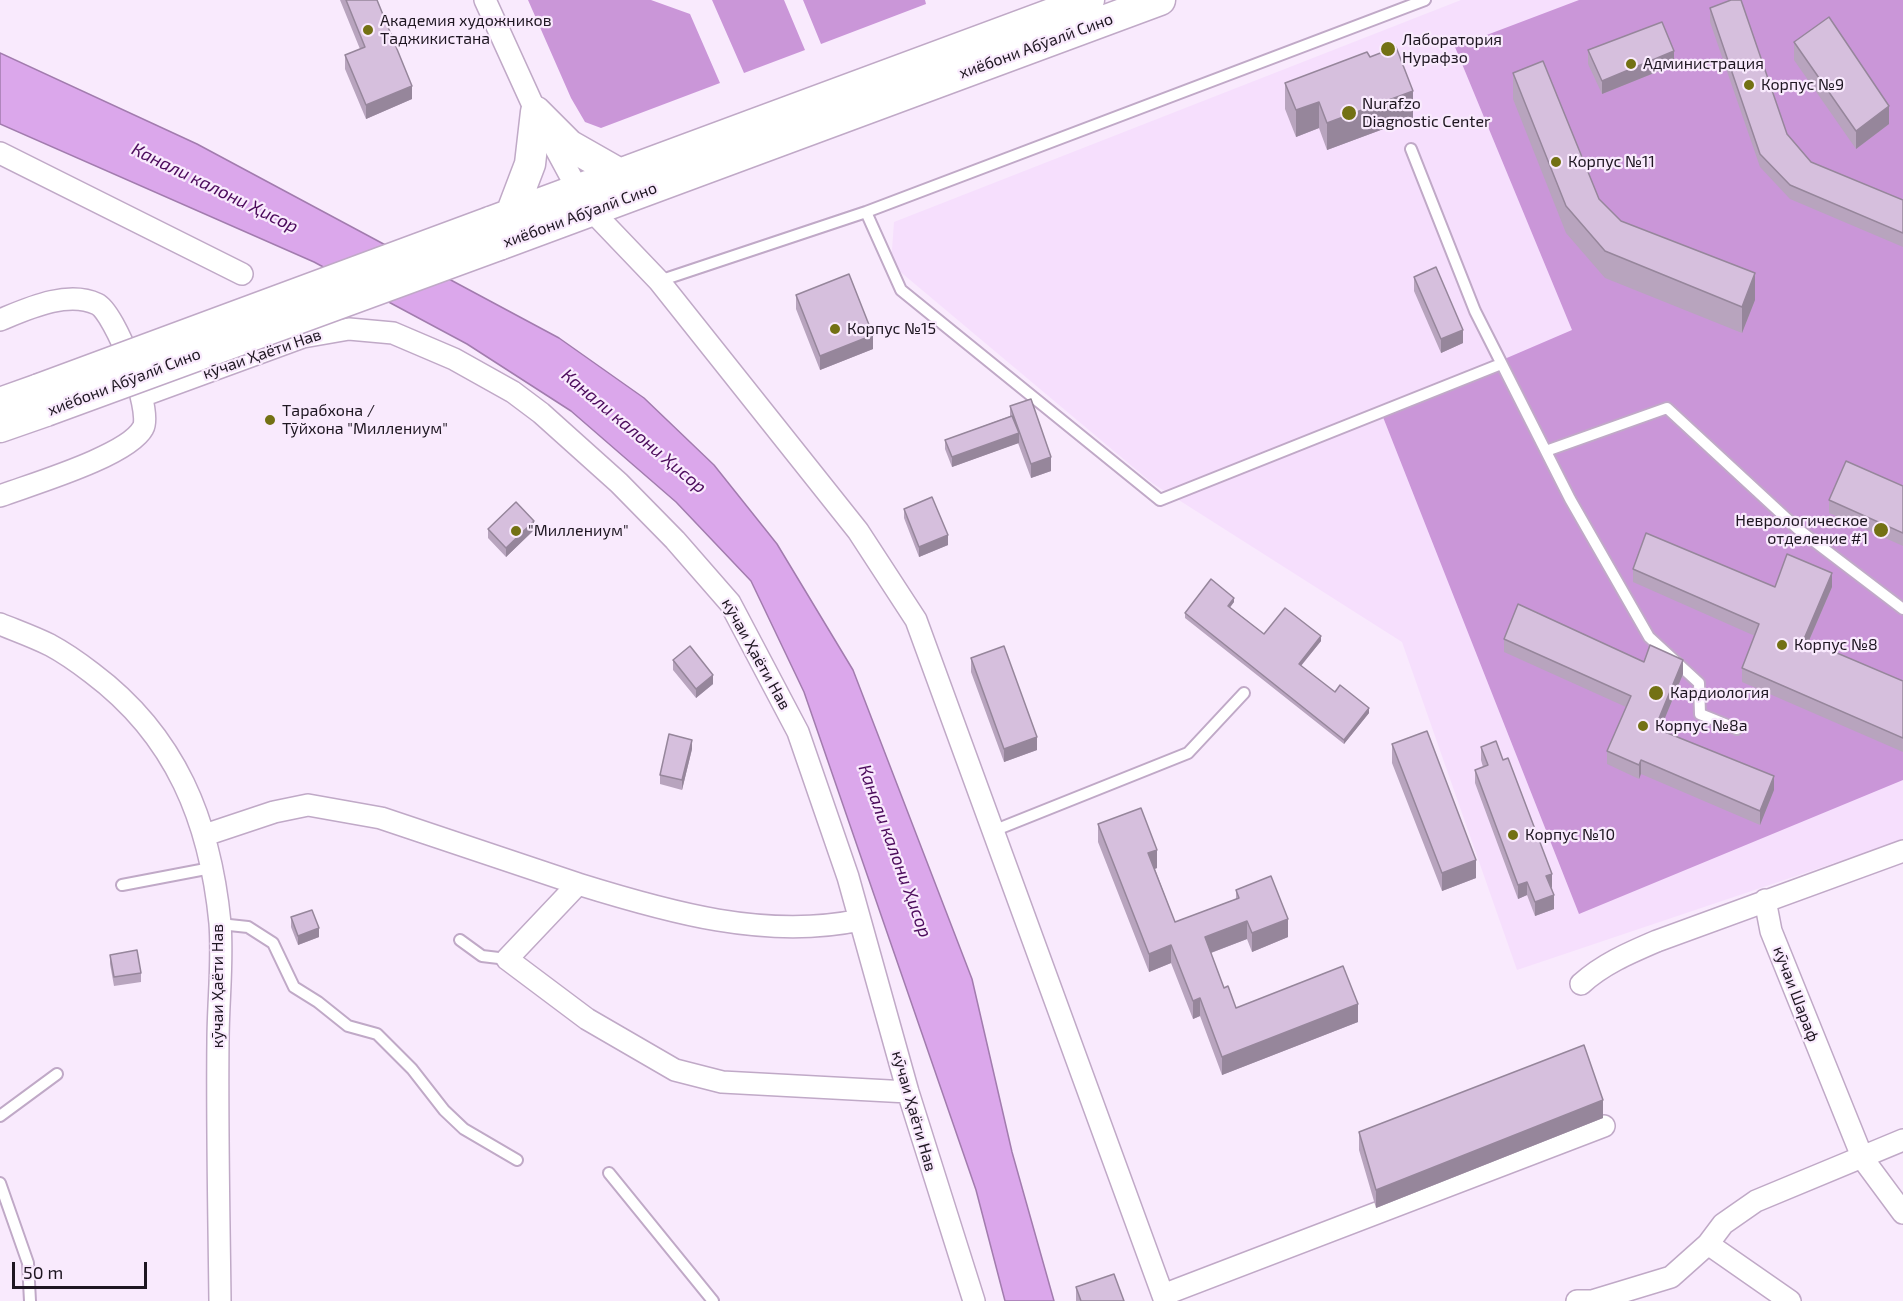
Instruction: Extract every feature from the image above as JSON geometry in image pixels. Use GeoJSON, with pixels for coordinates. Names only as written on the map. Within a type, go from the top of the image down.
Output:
{"type":"FeatureCollection","features":[{"type":"Feature","properties":{"kind":"main road","name":"хиёбони Абӯалӣ Сино"},"geometry":{"type":"LineString","coordinates":[[585,201],[620,174],[1089,0]]}},
{"type":"Feature","properties":{"kind":"main road","name":"хиёбони Абӯалӣ Сино"},"geometry":{"type":"LineString","coordinates":[[0,427],[43,400],[500,227],[585,201],[1160,0]]}},
{"type":"Feature","properties":{"kind":"main road"},"geometry":{"type":"LineString","coordinates":[[536,112],[569,145],[620,174]]}},
{"type":"Feature","properties":{"kind":"main road"},"geometry":{"type":"LineString","coordinates":[[500,227],[530,164],[536,112]]}},
{"type":"Feature","properties":{"kind":"main road","name":"хиёбони Абӯалӣ Сино"},"geometry":{"type":"LineString","coordinates":[[0,403],[43,400]]}},
{"type":"Feature","properties":{"kind":"street"},"geometry":{"type":"LineString","coordinates":[[485,0],[536,112],[585,201],[659,281],[858,531],[916,620],[1164,1298],[1604,1126]]}},
{"type":"Feature","properties":{"kind":"street"},"geometry":{"type":"LineString","coordinates":[[0,153],[242,274]]}},
{"type":"Feature","properties":{"kind":"street"},"geometry":{"type":"LineString","coordinates":[[0,320],[52,302],[80,300],[97,304],[112,319],[142,396],[146,414],[144,428],[122,448],[0,496]]}},
{"type":"Feature","properties":{"kind":"street","name":"кӯчаи Ҳаёти Нав"},"geometry":{"type":"LineString","coordinates":[[142,396],[303,337],[349,329],[393,333],[454,359],[513,392],[541,412],[619,483],[730,603],[798,732],[825,802],[908,1092],[974,1301]]}},
{"type":"Feature","properties":{"kind":"street","name":"кӯчаи Ҳаёти Нав"},"geometry":{"type":"LineString","coordinates":[[0,624],[61,652],[108,685],[132,708],[156,734],[172,759],[186,785],[205,835],[220,924],[218,1039],[220,1301]]}},
{"type":"Feature","properties":{"kind":"street"},"geometry":{"type":"LineString","coordinates":[[205,835],[274,812],[308,805],[381,818],[628,900],[719,920],[782,928],[810,928],[860,920]]}},
{"type":"Feature","properties":{"kind":"street"},"geometry":{"type":"LineString","coordinates":[[1581,984],[1594,972],[1622,956],[1765,900],[1903,851]]}},
{"type":"Feature","properties":{"kind":"street"},"geometry":{"type":"LineString","coordinates":[[578,884],[507,959],[587,1018],[675,1070],[722,1082],[908,1092]]}},
{"type":"Feature","properties":{"kind":"street","name":"кӯчаи Шараф"},"geometry":{"type":"LineString","coordinates":[[1765,900],[1771,931],[1863,1159],[1903,1213]]}},
{"type":"Feature","properties":{"kind":"street"},"geometry":{"type":"LineString","coordinates":[[1577,1301],[1592,1300],[1671,1277],[1708,1244],[1723,1224],[1756,1201],[1863,1159],[1903,1140]]}},
{"type":"Feature","properties":{"kind":"street"},"geometry":{"type":"LineString","coordinates":[[1708,1244],[1790,1301]]}},
{"type":"Feature","properties":{"kind":"lane"},"geometry":{"type":"LineString","coordinates":[[659,281],[866,212],[1425,0]]}},
{"type":"Feature","properties":{"kind":"lane"},"geometry":{"type":"LineString","coordinates":[[1411,149],[1475,311],[1570,500],[1649,637],[1699,683],[1700,714],[1737,729]]}},
{"type":"Feature","properties":{"kind":"lane"},"geometry":{"type":"LineString","coordinates":[[866,212],[901,290],[1160,500],[1502,364]]}},
{"type":"Feature","properties":{"kind":"lane"},"geometry":{"type":"LineString","coordinates":[[1546,451],[1667,408],[1798,529],[1903,609]]}},
{"type":"Feature","properties":{"kind":"lane"},"geometry":{"type":"LineString","coordinates":[[993,831],[1188,753],[1244,693]]}},
{"type":"Feature","properties":{"kind":"lane"},"geometry":{"type":"LineString","coordinates":[[122,885],[211,868]]}},
{"type":"Feature","properties":{"kind":"lane"},"geometry":{"type":"LineString","coordinates":[[220,924],[248,927],[273,943],[294,987],[318,1002],[348,1026],[377,1034],[411,1069],[444,1110],[464,1129],[517,1160]]}},
{"type":"Feature","properties":{"kind":"lane"},"geometry":{"type":"LineString","coordinates":[[460,940],[482,956],[507,959]]}},
{"type":"Feature","properties":{"kind":"lane"},"geometry":{"type":"LineString","coordinates":[[0,1116],[57,1074]]}},
{"type":"Feature","properties":{"kind":"lane"},"geometry":{"type":"LineString","coordinates":[[609,1173],[713,1301]]}},
{"type":"Feature","properties":{"kind":"lane"},"geometry":{"type":"LineString","coordinates":[[0,1183],[28,1263],[30,1301]]}},
{"type":"Feature","properties":{"kind":"shaded area"},"geometry":{"type":"Polygon","coordinates":[[[528,0],[651,0],[690,14],[720,83],[601,128],[585,122],[571,98],[528,0]]]}},
{"type":"Feature","properties":{"kind":"shaded area"},"geometry":{"type":"Polygon","coordinates":[[[712,0],[784,0],[805,50],[744,73],[712,0]]]}},
{"type":"Feature","properties":{"kind":"shaded area"},"geometry":{"type":"Polygon","coordinates":[[[803,0],[925,0],[926,4],[821,44],[803,0]]]}},
{"type":"Feature","properties":{"kind":"shaded area"},"geometry":{"type":"Polygon","coordinates":[[[1461,0],[1903,0],[1903,840],[1517,970],[1402,642],[1152,483],[891,264],[894,222],[1461,0]]]}},
{"type":"Feature","properties":{"kind":"shaded area"},"geometry":{"type":"Polygon","coordinates":[[[1579,0],[1903,0],[1903,780],[1579,914],[1381,412],[1572,330],[1455,47],[1579,0]]]}},
{"type":"Feature","properties":{"kind":"water","name":"Канали калони Ҳисор"},"geometry":{"type":"Polygon","coordinates":[[[0,53],[197,144],[559,338],[644,398],[714,465],[777,544],[853,670],[972,979],[1012,1152],[1054,1301],[1005,1301],[976,1190],[804,692],[751,581],[676,502],[571,411],[467,344],[314,262],[0,124],[0,53]]]}},
{"type":"Feature","properties":{"kind":"building","name":"Академия художников Таджикистана"},"geometry":{"type":"Polygon","coordinates":[[[346,0],[377,0],[412,86],[366,105],[345,55],[365,47],[346,0]]]}},
{"type":"Feature","properties":{"kind":"building","name":"Корпус №9"},"geometry":{"type":"Polygon","coordinates":[[[1731,0],[1741,0],[1787,134],[1811,162],[1903,200],[1903,233],[1790,185],[1760,154],[1710,8],[1731,0]]]}},
{"type":"Feature","properties":{"kind":"building"},"geometry":{"type":"Polygon","coordinates":[[[1829,17],[1889,106],[1856,131],[1794,42],[1829,17]]]}},
{"type":"Feature","properties":{"kind":"building"},"geometry":{"type":"Polygon","coordinates":[[[1662,22],[1674,51],[1602,81],[1588,50],[1662,22]]]}},
{"type":"Feature","properties":{"kind":"building"},"geometry":{"type":"Polygon","coordinates":[[[1396,47],[1413,91],[1327,123],[1319,102],[1296,110],[1285,83],[1367,52],[1370,57],[1396,47]]]}},
{"type":"Feature","properties":{"kind":"building"},"geometry":{"type":"Polygon","coordinates":[[[1543,61],[1599,199],[1621,221],[1755,273],[1742,307],[1605,251],[1566,206],[1513,73],[1543,61]]]}},
{"type":"Feature","properties":{"kind":"building"},"geometry":{"type":"Polygon","coordinates":[[[1436,267],[1463,330],[1441,339],[1414,277],[1436,267]]]}},
{"type":"Feature","properties":{"kind":"building","name":"Корпус №15"},"geometry":{"type":"Polygon","coordinates":[[[849,274],[873,335],[820,356],[796,295],[849,274]]]}},
{"type":"Feature","properties":{"kind":"building"},"geometry":{"type":"Polygon","coordinates":[[[1031,399],[1051,457],[1031,464],[1010,406],[1031,399]]]}},
{"type":"Feature","properties":{"kind":"building"},"geometry":{"type":"Polygon","coordinates":[[[1012,416],[1019,433],[952,457],[945,440],[1012,416]]]}},
{"type":"Feature","properties":{"kind":"building"},"geometry":{"type":"Polygon","coordinates":[[[1846,461],[1903,486],[1903,533],[1829,500],[1846,461]]]}},
{"type":"Feature","properties":{"kind":"building"},"geometry":{"type":"Polygon","coordinates":[[[932,497],[948,535],[919,547],[904,509],[932,497]]]}},
{"type":"Feature","properties":{"kind":"building"},"geometry":{"type":"Polygon","coordinates":[[[516,502],[534,521],[506,548],[488,529],[516,502]]]}},
{"type":"Feature","properties":{"kind":"building","name":"Корпус №8"},"geometry":{"type":"Polygon","coordinates":[[[1646,533],[1775,587],[1787,554],[1832,573],[1804,639],[1903,681],[1903,738],[1742,668],[1759,624],[1633,569],[1646,533]]]}},
{"type":"Feature","properties":{"kind":"building"},"geometry":{"type":"Polygon","coordinates":[[[1211,579],[1234,598],[1228,606],[1264,634],[1285,608],[1321,636],[1299,664],[1335,692],[1340,685],[1369,708],[1344,740],[1185,613],[1211,579]]]}},
{"type":"Feature","properties":{"kind":"building","name":"Корпус №8а"},"geometry":{"type":"Polygon","coordinates":[[[1518,604],[1644,662],[1650,645],[1683,660],[1655,728],[1774,776],[1760,811],[1641,760],[1639,765],[1607,751],[1631,696],[1504,639],[1518,604]]]}},
{"type":"Feature","properties":{"kind":"building"},"geometry":{"type":"Polygon","coordinates":[[[690,646],[713,675],[696,689],[673,660],[690,646]]]}},
{"type":"Feature","properties":{"kind":"building"},"geometry":{"type":"Polygon","coordinates":[[[1004,646],[1037,737],[1004,749],[971,658],[1004,646]]]}},
{"type":"Feature","properties":{"kind":"building"},"geometry":{"type":"Polygon","coordinates":[[[1427,731],[1476,860],[1442,873],[1392,744],[1427,731]]]}},
{"type":"Feature","properties":{"kind":"building"},"geometry":{"type":"Polygon","coordinates":[[[669,734],[692,740],[682,780],[660,775],[669,734]]]}},
{"type":"Feature","properties":{"kind":"building","name":"Корпус №10"},"geometry":{"type":"Polygon","coordinates":[[[1496,741],[1503,760],[1508,758],[1552,874],[1546,876],[1554,895],[1535,902],[1527,882],[1518,885],[1475,770],[1488,765],[1481,747],[1496,741]]]}},
{"type":"Feature","properties":{"kind":"building"},"geometry":{"type":"Polygon","coordinates":[[[1141,808],[1157,850],[1148,853],[1175,922],[1239,898],[1236,890],[1271,876],[1288,919],[1252,933],[1247,921],[1205,937],[1224,988],[1228,986],[1236,1008],[1343,966],[1358,1004],[1222,1057],[1200,998],[1193,1001],[1171,945],[1149,954],[1098,824],[1141,808]]]}},
{"type":"Feature","properties":{"kind":"building"},"geometry":{"type":"Polygon","coordinates":[[[312,910],[319,928],[298,936],[291,917],[312,910]]]}},
{"type":"Feature","properties":{"kind":"building"},"geometry":{"type":"Polygon","coordinates":[[[137,950],[141,973],[114,977],[110,955],[137,950]]]}},
{"type":"Feature","properties":{"kind":"building"},"geometry":{"type":"Polygon","coordinates":[[[1584,1045],[1603,1100],[1376,1190],[1359,1132],[1584,1045]]]}},
{"type":"Feature","properties":{"kind":"building"},"geometry":{"type":"Polygon","coordinates":[[[1114,1274],[1124,1301],[1081,1301],[1076,1287],[1114,1274]]]}},
{"type":"Feature","properties":{"kind":"place","name":"Академия художников Таджикистана"},"geometry":{"type":"Point","coordinates":[368,30]}},
{"type":"Feature","properties":{"kind":"place","name":"Лаборатория Нурафзо"},"geometry":{"type":"Point","coordinates":[1388,49]}},
{"type":"Feature","properties":{"kind":"place","name":"Администрация"},"geometry":{"type":"Point","coordinates":[1631,64]}},
{"type":"Feature","properties":{"kind":"place","name":"Корпус №9"},"geometry":{"type":"Point","coordinates":[1749,85]}},
{"type":"Feature","properties":{"kind":"place","name":"Nurafzo Diagnostic Center"},"geometry":{"type":"Point","coordinates":[1349,113]}},
{"type":"Feature","properties":{"kind":"place","name":"Корпус №11"},"geometry":{"type":"Point","coordinates":[1556,162]}},
{"type":"Feature","properties":{"kind":"place","name":"Корпус №15"},"geometry":{"type":"Point","coordinates":[835,329]}},
{"type":"Feature","properties":{"kind":"place","name":"Тарабхона / Тӯйхона \"Миллениум\""},"geometry":{"type":"Point","coordinates":[270,420]}},
{"type":"Feature","properties":{"kind":"place","name":"Неврологическое отделение #1"},"geometry":{"type":"Point","coordinates":[1881,530]}},
{"type":"Feature","properties":{"kind":"place","name":"\"Миллениум\""},"geometry":{"type":"Point","coordinates":[516,531]}},
{"type":"Feature","properties":{"kind":"place","name":"Корпус №8"},"geometry":{"type":"Point","coordinates":[1782,645]}},
{"type":"Feature","properties":{"kind":"place","name":"Кардиология"},"geometry":{"type":"Point","coordinates":[1656,693]}},
{"type":"Feature","properties":{"kind":"place","name":"Корпус №8а"},"geometry":{"type":"Point","coordinates":[1643,726]}},
{"type":"Feature","properties":{"kind":"place","name":"Корпус №10"},"geometry":{"type":"Point","coordinates":[1513,835]}}]}
